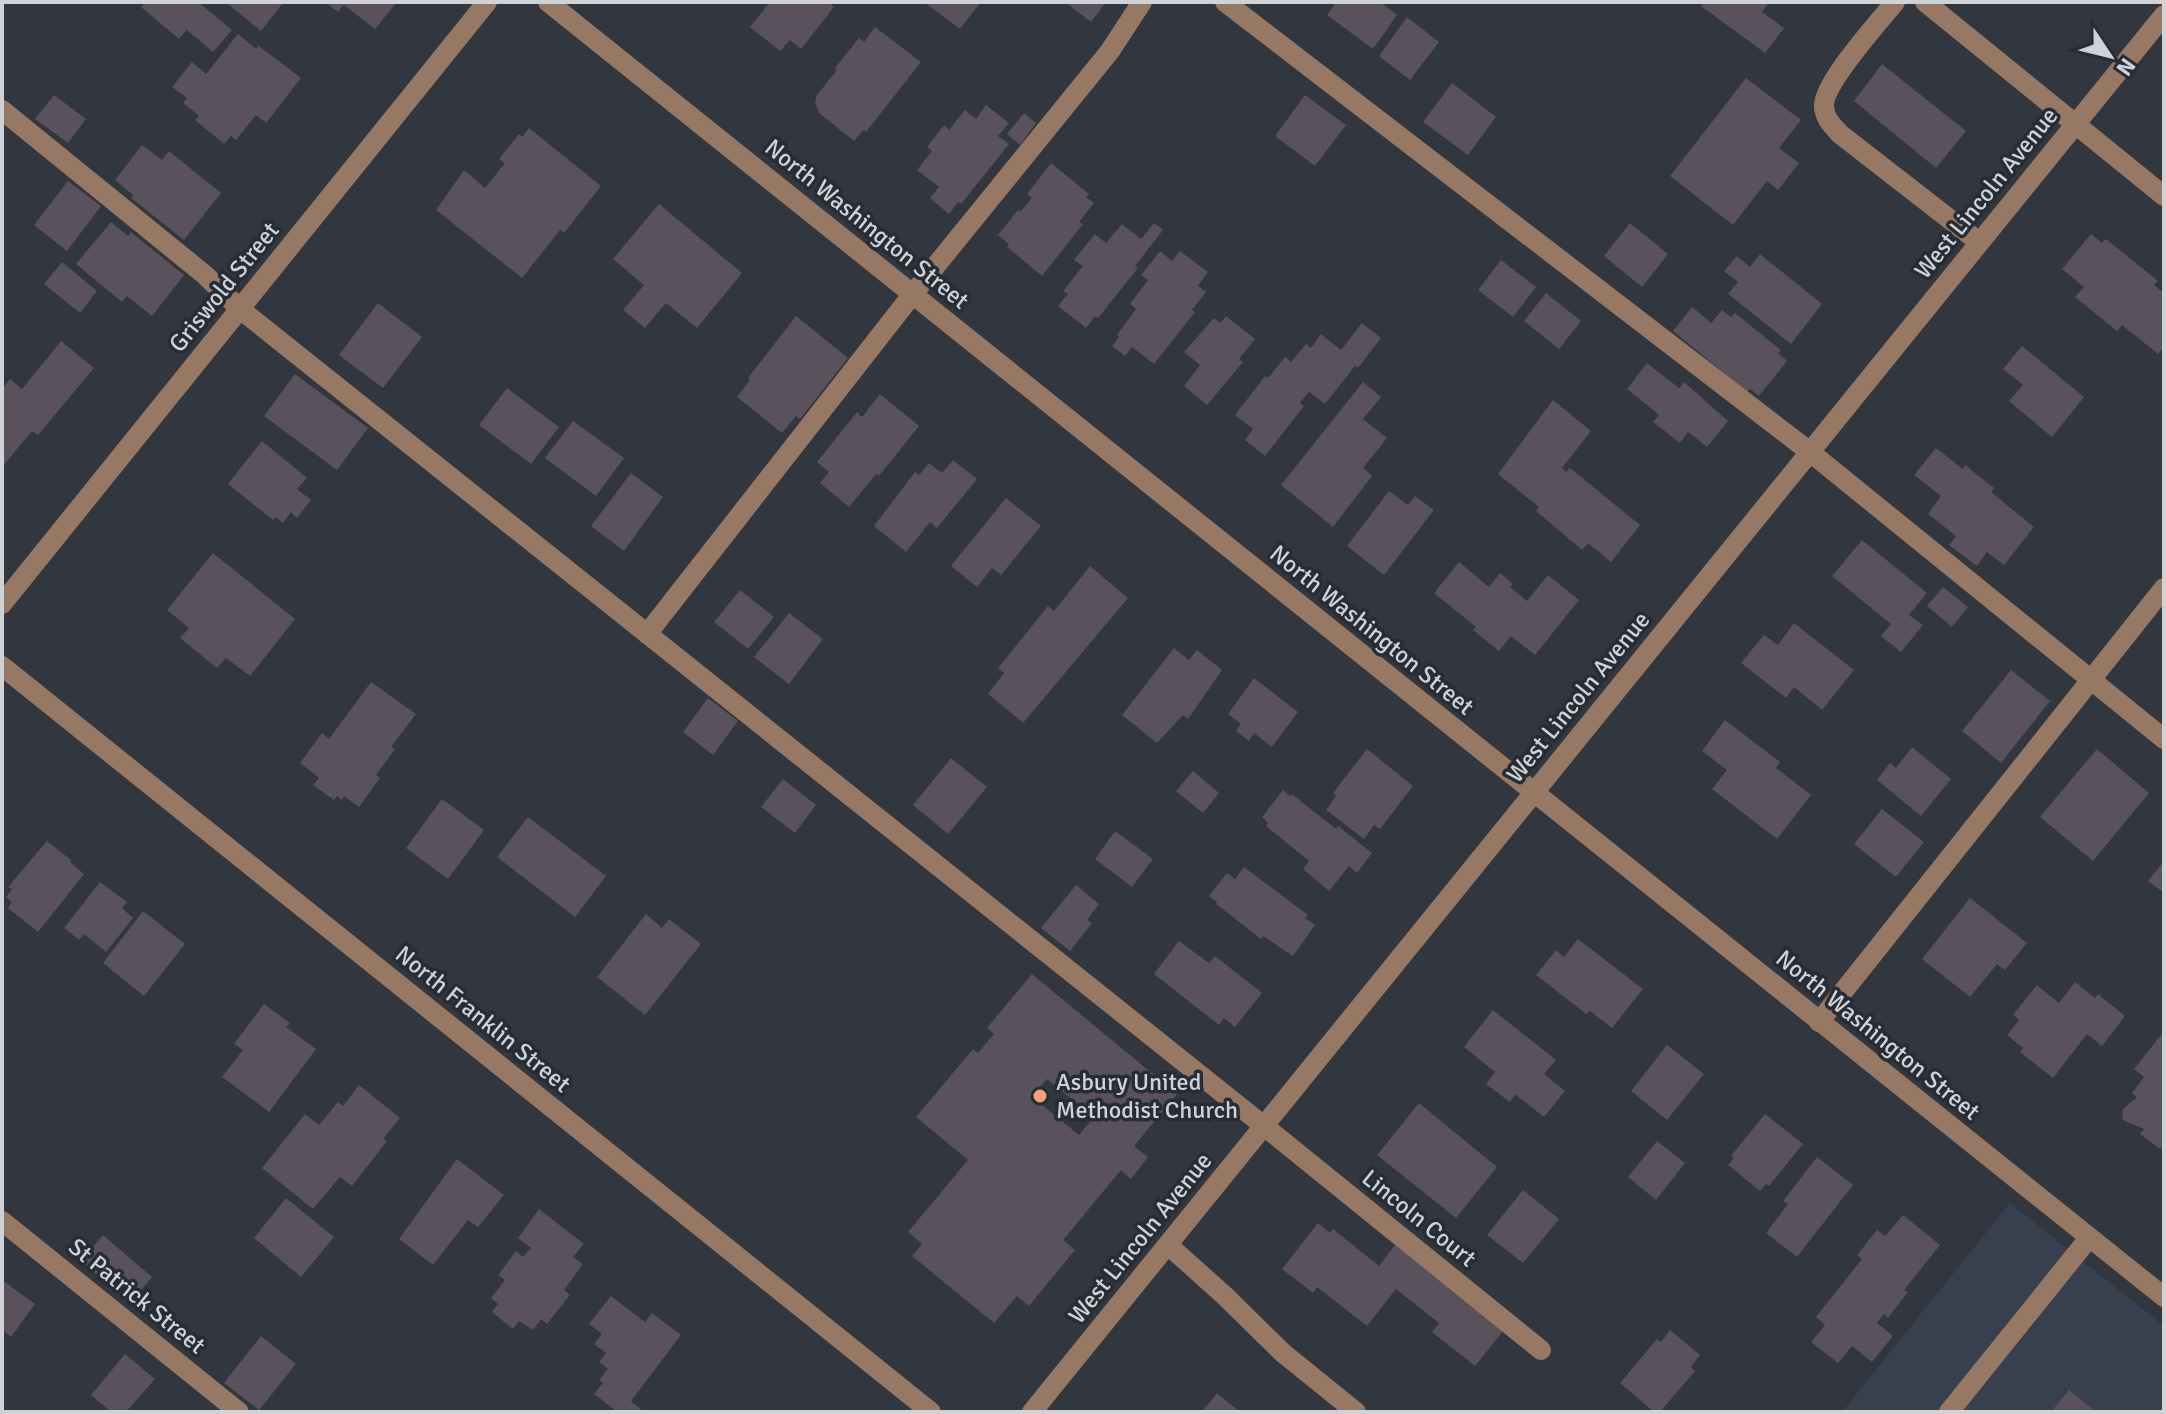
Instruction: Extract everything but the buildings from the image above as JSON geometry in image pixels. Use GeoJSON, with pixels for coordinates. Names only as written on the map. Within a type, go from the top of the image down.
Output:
{"type":"FeatureCollection","features":[{"type":"Feature","properties":{"kind":"street","name":"Griswold Street"},"geometry":{"type":"LineString","coordinates":[[2,604],[487,2]]}},
{"type":"Feature","properties":{"kind":"street","name":"North Washington Street"},"geometry":{"type":"LineString","coordinates":[[548,2],[2164,1297]]}},
{"type":"Feature","properties":{"kind":"street"},"geometry":{"type":"LineString","coordinates":[[647,634],[912,295],[1110,51],[1142,2]]}},
{"type":"Feature","properties":{"kind":"street"},"geometry":{"type":"LineString","coordinates":[[1225,2],[1810,452],[2164,739]]}},
{"type":"Feature","properties":{"kind":"street"},"geometry":{"type":"LineString","coordinates":[[1895,2],[1829,86],[1823,103],[1827,118],[1840,134],[1979,242]]}},
{"type":"Feature","properties":{"kind":"street"},"geometry":{"type":"LineString","coordinates":[[1925,2],[2164,196]]}},
{"type":"Feature","properties":{"kind":"street","name":"West Lincoln Avenue"},"geometry":{"type":"LineString","coordinates":[[1032,1412],[2164,15]]}},
{"type":"Feature","properties":{"kind":"street","name":"Lincoln Court"},"geometry":{"type":"LineString","coordinates":[[2,110],[205,275],[240,309],[1541,1350]]}},
{"type":"Feature","properties":{"kind":"street"},"geometry":{"type":"LineString","coordinates":[[1819,1022],[2164,588]]}},
{"type":"Feature","properties":{"kind":"street","name":"North Franklin Street"},"geometry":{"type":"LineString","coordinates":[[2,666],[931,1412]]}},
{"type":"Feature","properties":{"kind":"street","name":"St Patrick Street"},"geometry":{"type":"LineString","coordinates":[[2,1221],[239,1412]]}},
{"type":"Feature","properties":{"kind":"street"},"geometry":{"type":"LineString","coordinates":[[1949,1412],[2089,1238]]}},
{"type":"Feature","properties":{"kind":"street"},"geometry":{"type":"LineString","coordinates":[[1168,1245],[1283,1353],[1356,1412]]}},
{"type":"Feature","properties":{"kind":"shaded area"},"geometry":{"type":"Polygon","coordinates":[[[2010,1203],[2164,1326],[2164,1412],[1842,1412],[2010,1203]]]}},
{"type":"Feature","properties":{"kind":"place","name":"Asbury United Methodist Church"},"geometry":{"type":"Point","coordinates":[1040,1096]}}]}
